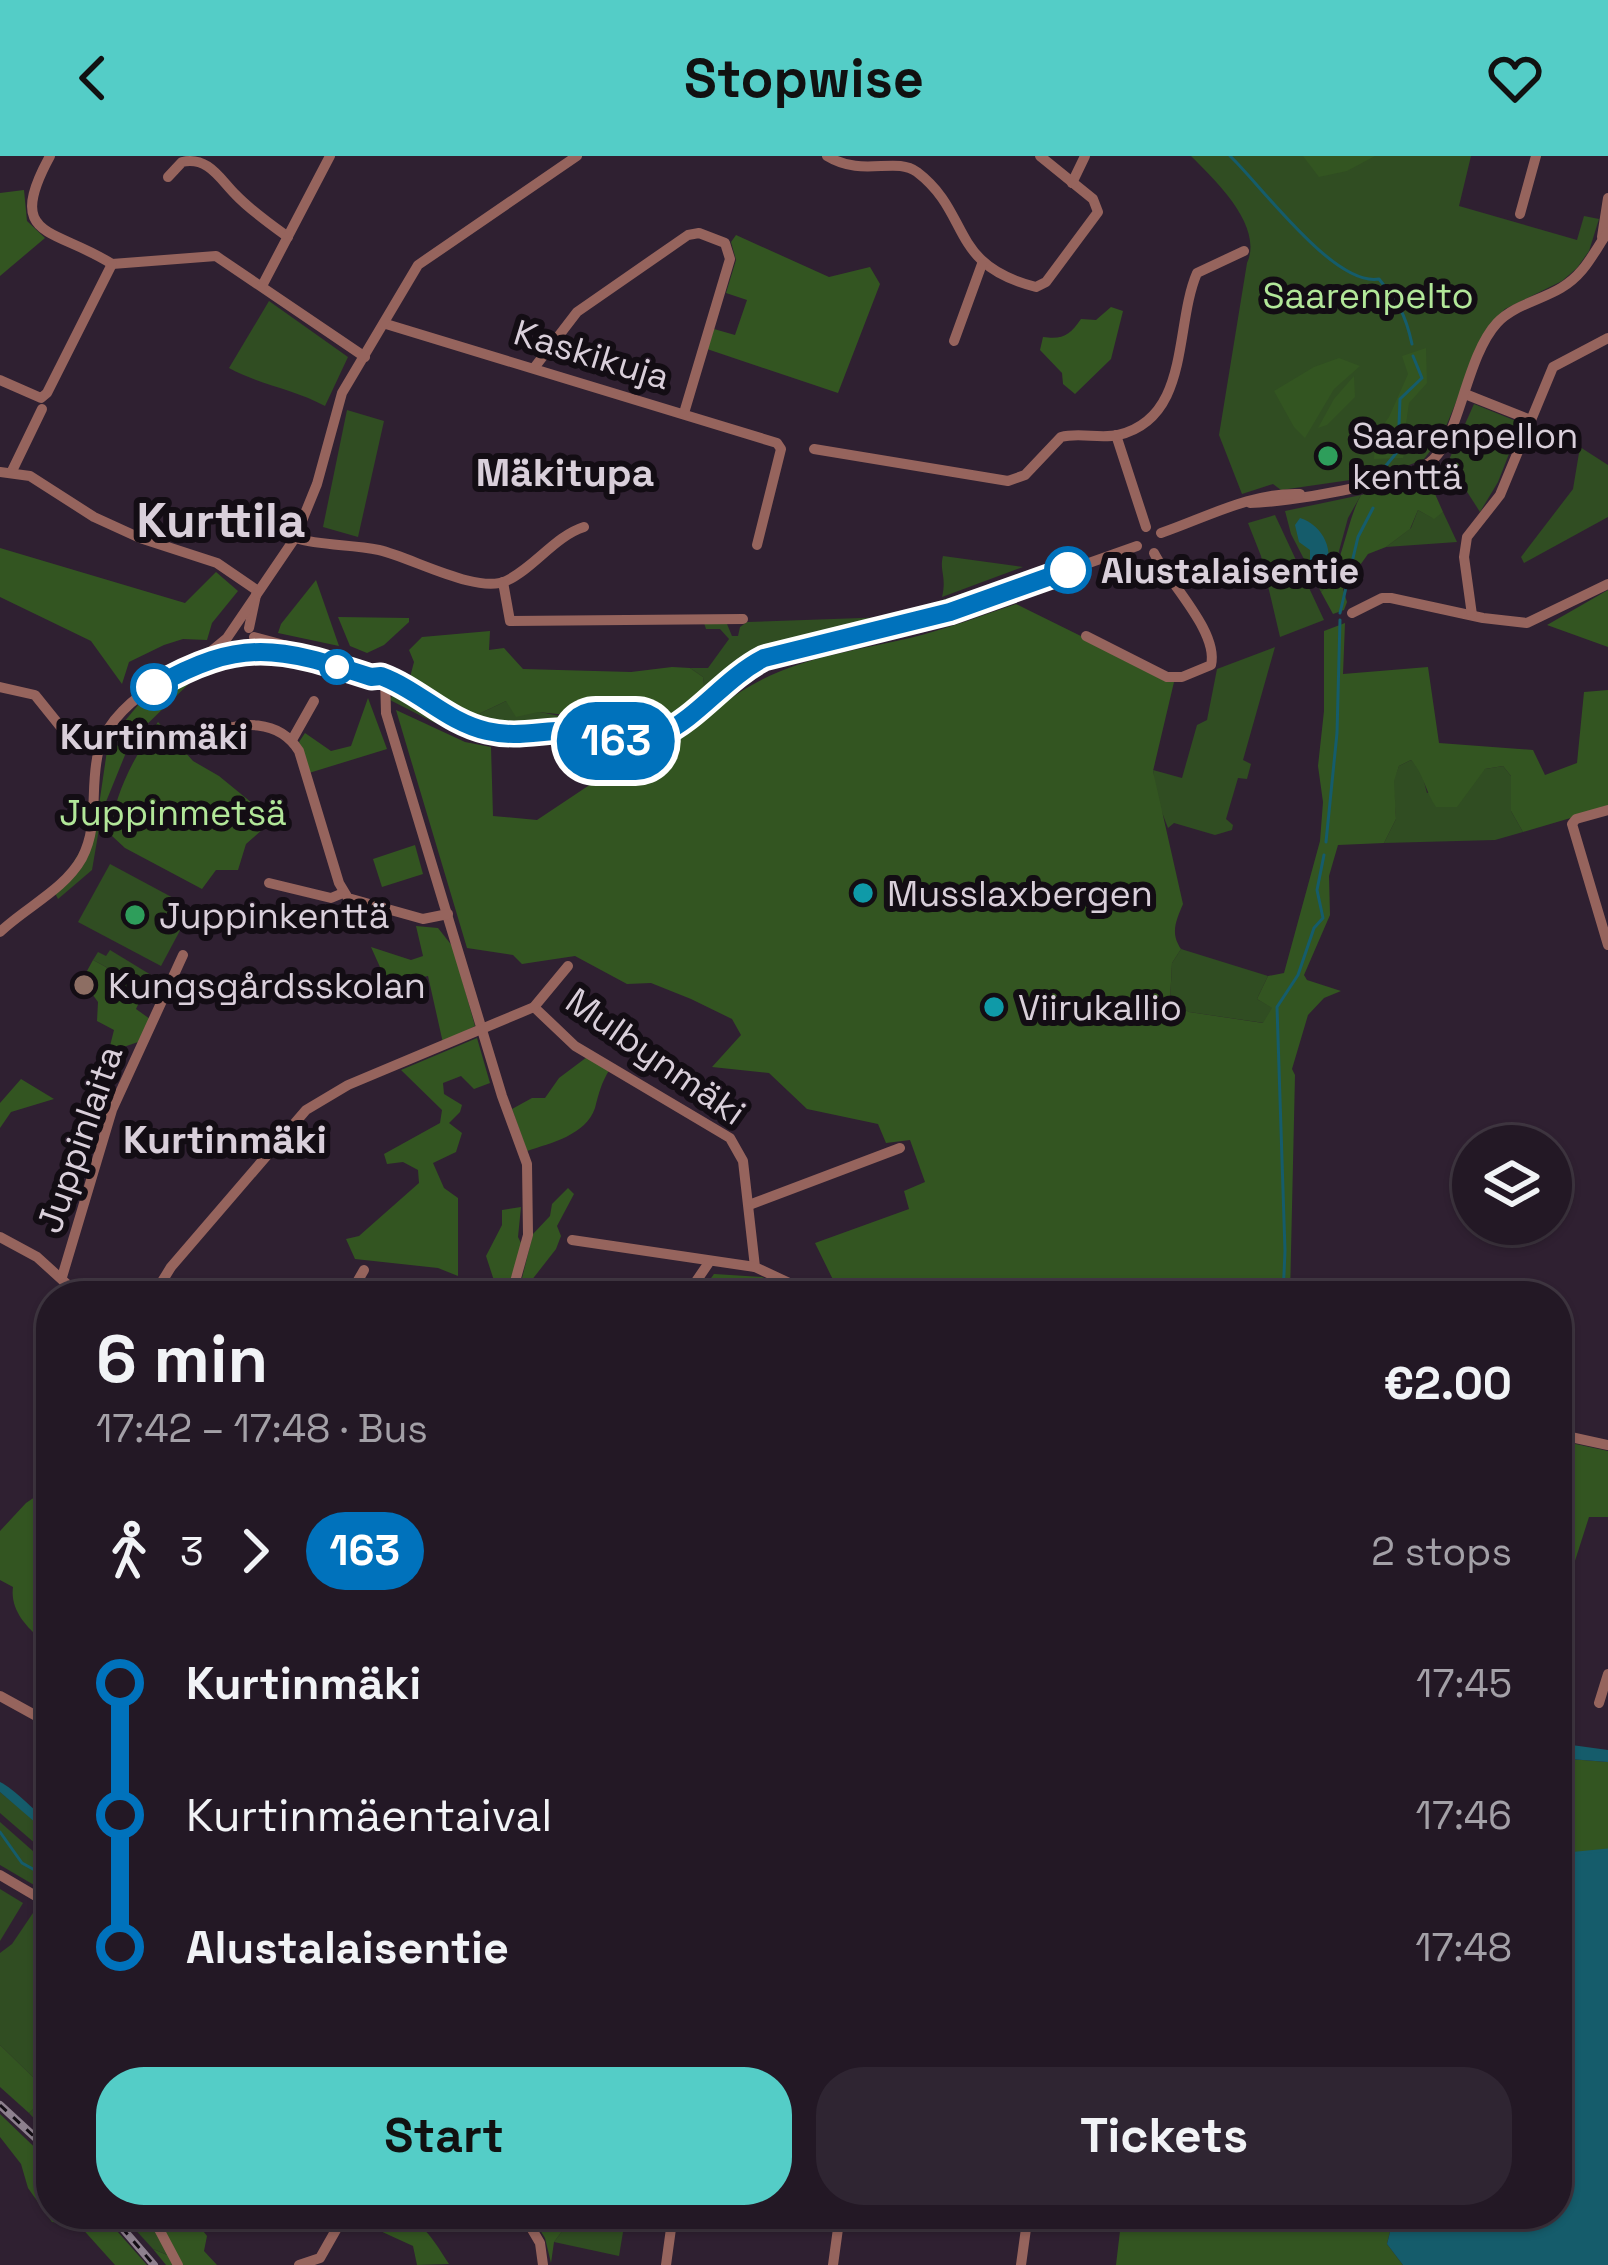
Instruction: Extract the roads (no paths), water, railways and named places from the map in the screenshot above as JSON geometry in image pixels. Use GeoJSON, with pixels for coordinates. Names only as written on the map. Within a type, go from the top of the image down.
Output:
{"type":"FeatureCollection","features":[{"type":"Feature","properties":{"kind":"street"},"geometry":{"type":"LineString","coordinates":[[50,156],[29,201],[34,219],[48,233],[112,264],[206,254],[224,259],[364,357]]}},
{"type":"Feature","properties":{"kind":"street"},"geometry":{"type":"LineString","coordinates":[[262,286],[330,156]]}},
{"type":"Feature","properties":{"kind":"street"},"geometry":{"type":"LineString","coordinates":[[826,156],[852,168],[896,164],[913,168],[932,187],[982,264],[1012,279],[1042,286],[1097,218],[1097,206],[1040,156]]}},
{"type":"Feature","properties":{"kind":"street"},"geometry":{"type":"LineString","coordinates":[[1072,183],[1085,156]]}},
{"type":"Feature","properties":{"kind":"street"},"geometry":{"type":"LineString","coordinates":[[1520,214],[1536,156]]}},
{"type":"Feature","properties":{"kind":"street"},"geometry":{"type":"LineString","coordinates":[[192,667],[227,638],[295,538],[317,484],[337,404],[410,278],[431,253],[571,158]]}},
{"type":"Feature","properties":{"kind":"street"},"geometry":{"type":"LineString","coordinates":[[168,177],[186,160],[199,160],[287,237]]}},
{"type":"Feature","properties":{"kind":"street"},"geometry":{"type":"LineString","coordinates":[[1146,527],[1161,533],[1279,493],[1306,494],[1367,484],[1429,464],[1445,442],[1493,328],[1510,313],[1574,279],[1589,263],[1606,238],[1608,198]]}},
{"type":"Feature","properties":{"kind":"street"},"geometry":{"type":"LineString","coordinates":[[534,368],[577,312],[699,233],[725,243],[730,259],[683,413]]}},
{"type":"Feature","properties":{"kind":"street"},"geometry":{"type":"LineString","coordinates":[[814,448],[1008,481],[1025,475],[1061,437],[1116,435],[1147,421],[1172,389],[1185,308],[1197,273],[1244,251]]}},
{"type":"Feature","properties":{"kind":"street"},"geometry":{"type":"LineString","coordinates":[[0,380],[33,397],[47,393],[112,264]]}},
{"type":"Feature","properties":{"kind":"street"},"geometry":{"type":"LineString","coordinates":[[954,341],[982,264]]}},
{"type":"Feature","properties":{"kind":"street","name":"Kaskikuja"},"geometry":{"type":"LineString","coordinates":[[386,324],[779,445],[757,544]]}},
{"type":"Feature","properties":{"kind":"street"},"geometry":{"type":"LineString","coordinates":[[1472,615],[1463,547],[1500,494],[1548,377],[1561,359],[1608,338]]}},
{"type":"Feature","properties":{"kind":"street"},"geometry":{"type":"LineString","coordinates":[[1465,394],[1528,418]]}},
{"type":"Feature","properties":{"kind":"street"},"geometry":{"type":"LineString","coordinates":[[43,409],[6,471],[30,476],[128,533],[217,563],[257,593]]}},
{"type":"Feature","properties":{"kind":"street"},"geometry":{"type":"LineString","coordinates":[[1116,435],[1146,527]]}},
{"type":"Feature","properties":{"kind":"street"},"geometry":{"type":"LineString","coordinates":[[1146,527],[1136,536],[1137,546],[1146,553],[1162,545],[1161,533]]}},
{"type":"Feature","properties":{"kind":"street"},"geometry":{"type":"LineString","coordinates":[[295,538],[386,552],[477,584],[503,582],[578,530]]}},
{"type":"Feature","properties":{"kind":"street"},"geometry":{"type":"LineString","coordinates":[[235,626],[251,638],[296,656],[371,677],[383,676],[452,718],[488,731],[523,736],[582,731],[616,741],[643,741],[667,731],[764,658],[950,612],[1137,546]]}},
{"type":"Feature","properties":{"kind":"street"},"geometry":{"type":"LineString","coordinates":[[1096,636],[1176,678],[1213,660],[1199,622],[1154,553]]}},
{"type":"Feature","properties":{"kind":"street"},"geometry":{"type":"LineString","coordinates":[[503,582],[510,621],[743,620]]}},
{"type":"Feature","properties":{"kind":"street"},"geometry":{"type":"LineString","coordinates":[[1352,613],[1391,598],[1531,622],[1608,584]]}},
{"type":"Feature","properties":{"kind":"street"},"geometry":{"type":"LineString","coordinates":[[0,932],[63,881],[84,854],[100,745],[113,721],[133,700],[192,667],[235,652],[251,638],[257,593]]}},
{"type":"Feature","properties":{"kind":"street"},"geometry":{"type":"LineString","coordinates":[[227,638],[235,652]]}},
{"type":"Feature","properties":{"kind":"street"},"geometry":{"type":"LineString","coordinates":[[383,676],[386,713],[530,1182],[529,1235],[516,1281]]}},
{"type":"Feature","properties":{"kind":"street"},"geometry":{"type":"LineString","coordinates":[[0,687],[35,695],[64,731],[100,745]]}},
{"type":"Feature","properties":{"kind":"street"},"geometry":{"type":"LineString","coordinates":[[292,740],[314,701]]}},
{"type":"Feature","properties":{"kind":"street"},"geometry":{"type":"LineString","coordinates":[[210,736],[240,723],[292,740],[344,892],[358,903],[423,919],[448,914]]}},
{"type":"Feature","properties":{"kind":"street"},"geometry":{"type":"LineString","coordinates":[[1608,810],[1572,824],[1608,945]]}},
{"type":"Feature","properties":{"kind":"street"},"geometry":{"type":"LineString","coordinates":[[269,883],[325,898],[344,892]]}},
{"type":"Feature","properties":{"kind":"street","name":"Juppinlaita"},"geometry":{"type":"LineString","coordinates":[[62,1277],[112,1111],[183,955]]}},
{"type":"Feature","properties":{"kind":"street"},"geometry":{"type":"LineString","coordinates":[[534,1007],[568,966]]}},
{"type":"Feature","properties":{"kind":"street","name":"Mulbynmäki"},"geometry":{"type":"LineString","coordinates":[[162,1281],[306,1109],[352,1084],[534,1007],[574,1046],[730,1138],[743,1161],[755,1267]]}},
{"type":"Feature","properties":{"kind":"street"},"geometry":{"type":"LineString","coordinates":[[748,1205],[900,1148]]}},
{"type":"Feature","properties":{"kind":"street"},"geometry":{"type":"LineString","coordinates":[[0,1238],[37,1257],[66,1281]]}},
{"type":"Feature","properties":{"kind":"street"},"geometry":{"type":"LineString","coordinates":[[572,1240],[755,1267],[786,1281]]}},
{"type":"Feature","properties":{"kind":"street"},"geometry":{"type":"LineString","coordinates":[[696,1281],[710,1261]]}},
{"type":"Feature","properties":{"kind":"street"},"geometry":{"type":"LineString","coordinates":[[358,1281],[364,1270]]}},
{"type":"Feature","properties":{"kind":"street"},"geometry":{"type":"LineString","coordinates":[[1572,1437],[1608,1445]]}},
{"type":"Feature","properties":{"kind":"street"},"geometry":{"type":"LineString","coordinates":[[1599,1703],[1608,1674]]}},
{"type":"Feature","properties":{"kind":"street"},"geometry":{"type":"LineString","coordinates":[[0,1696],[36,1716]]}},
{"type":"Feature","properties":{"kind":"street"},"geometry":{"type":"LineString","coordinates":[[0,1875],[36,1896]]}},
{"type":"Feature","properties":{"kind":"street"},"geometry":{"type":"LineString","coordinates":[[159,2229],[178,2265]]}},
{"type":"Feature","properties":{"kind":"street"},"geometry":{"type":"LineString","coordinates":[[299,2265],[320,2258],[336,2229]]}},
{"type":"Feature","properties":{"kind":"street"},"geometry":{"type":"LineString","coordinates":[[532,2229],[540,2243],[543,2265]]}},
{"type":"Feature","properties":{"kind":"street"},"geometry":{"type":"LineString","coordinates":[[666,2265],[671,2229]]}},
{"type":"Feature","properties":{"kind":"street"},"geometry":{"type":"LineString","coordinates":[[833,2265],[838,2229]]}},
{"type":"Feature","properties":{"kind":"street"},"geometry":{"type":"LineString","coordinates":[[1021,2265],[1026,2229]]}},
{"type":"Feature","properties":{"kind":"water"},"geometry":{"type":"Polygon","coordinates":[[[1300,518],[1325,541],[1329,557],[1323,573],[1310,564],[1310,550],[1299,542],[1295,525],[1300,518]]]}},
{"type":"Feature","properties":{"kind":"water"},"geometry":{"type":"Polygon","coordinates":[[[1572,1745],[1608,1750],[1608,1762],[1572,1759],[1572,1745]]]}},
{"type":"Feature","properties":{"kind":"water"},"geometry":{"type":"Polygon","coordinates":[[[0,1782],[19,1795],[36,1811],[36,1823],[0,1792],[0,1782]]]}},
{"type":"Feature","properties":{"kind":"water"},"geometry":{"type":"Polygon","coordinates":[[[1608,1850],[1608,2265],[1403,2265],[1387,2244],[1391,2229],[1572,2229],[1572,1854],[1608,1850]]]}},
{"type":"Feature","properties":{"kind":"waterway"},"geometry":{"type":"LineString","coordinates":[[1230,156],[1320,251],[1361,277],[1379,279],[1400,308],[1412,344]]}},
{"type":"Feature","properties":{"kind":"waterway"},"geometry":{"type":"LineString","coordinates":[[1379,474],[1398,451],[1400,399],[1422,378],[1413,356]]}},
{"type":"Feature","properties":{"kind":"waterway"},"geometry":{"type":"LineString","coordinates":[[1340,613],[1358,537],[1373,508]]}},
{"type":"Feature","properties":{"kind":"waterway"},"geometry":{"type":"LineString","coordinates":[[1326,842],[1337,733],[1340,620]]}},
{"type":"Feature","properties":{"kind":"waterway"},"geometry":{"type":"LineString","coordinates":[[1284,1281],[1277,1007],[1298,975],[1314,928],[1323,918],[1317,890],[1324,855]]}},
{"type":"Feature","properties":{"kind":"waterway"},"geometry":{"type":"LineString","coordinates":[[0,1832],[22,1863],[36,1871]]}},
{"type":"Feature","properties":{"kind":"waterway"},"geometry":{"type":"LineString","coordinates":[[1572,1854],[1608,1850]]}},
{"type":"Feature","properties":{"kind":"railway"},"geometry":{"type":"LineString","coordinates":[[0,2105],[36,2138]]}},
{"type":"Feature","properties":{"kind":"railway"},"geometry":{"type":"LineString","coordinates":[[123,2229],[154,2265]]}},
{"type":"Feature","properties":{"kind":"place","name":"Saarenpellon kenttä"},"geometry":{"type":"Point","coordinates":[1328,456]}},
{"type":"Feature","properties":{"kind":"place","name":"Alustalaisentie"},"geometry":{"type":"Point","coordinates":[1068,570]}},
{"type":"Feature","properties":{"kind":"place","name":"Kurtinmäki"},"geometry":{"type":"Point","coordinates":[154,687]}},
{"type":"Feature","properties":{"kind":"place","name":"Musslaxbergen"},"geometry":{"type":"Point","coordinates":[863,893]}},
{"type":"Feature","properties":{"kind":"place","name":"Juppinkenttä"},"geometry":{"type":"Point","coordinates":[135,915]}},
{"type":"Feature","properties":{"kind":"place","name":"Kungsgårdsskolan"},"geometry":{"type":"Point","coordinates":[84,985]}},
{"type":"Feature","properties":{"kind":"place","name":"Viirukallio"},"geometry":{"type":"Point","coordinates":[994,1007]}},
{"type":"Feature","properties":{"kind":"district","name":"Mäkitupa"},"geometry":{"type":"Point","coordinates":[565,472]}},
{"type":"Feature","properties":{"kind":"district","name":"Kurttila"},"geometry":{"type":"Point","coordinates":[221,520]}},
{"type":"Feature","properties":{"kind":"district","name":"Kurtinmäki"},"geometry":{"type":"Point","coordinates":[225,1139]}},
{"type":"Feature","properties":{"kind":"park label","name":"Saarenpelto"},"geometry":{"type":"Point","coordinates":[1368,295]}},
{"type":"Feature","properties":{"kind":"park label","name":"Juppinmetsä"},"geometry":{"type":"Point","coordinates":[173,812]}}]}
